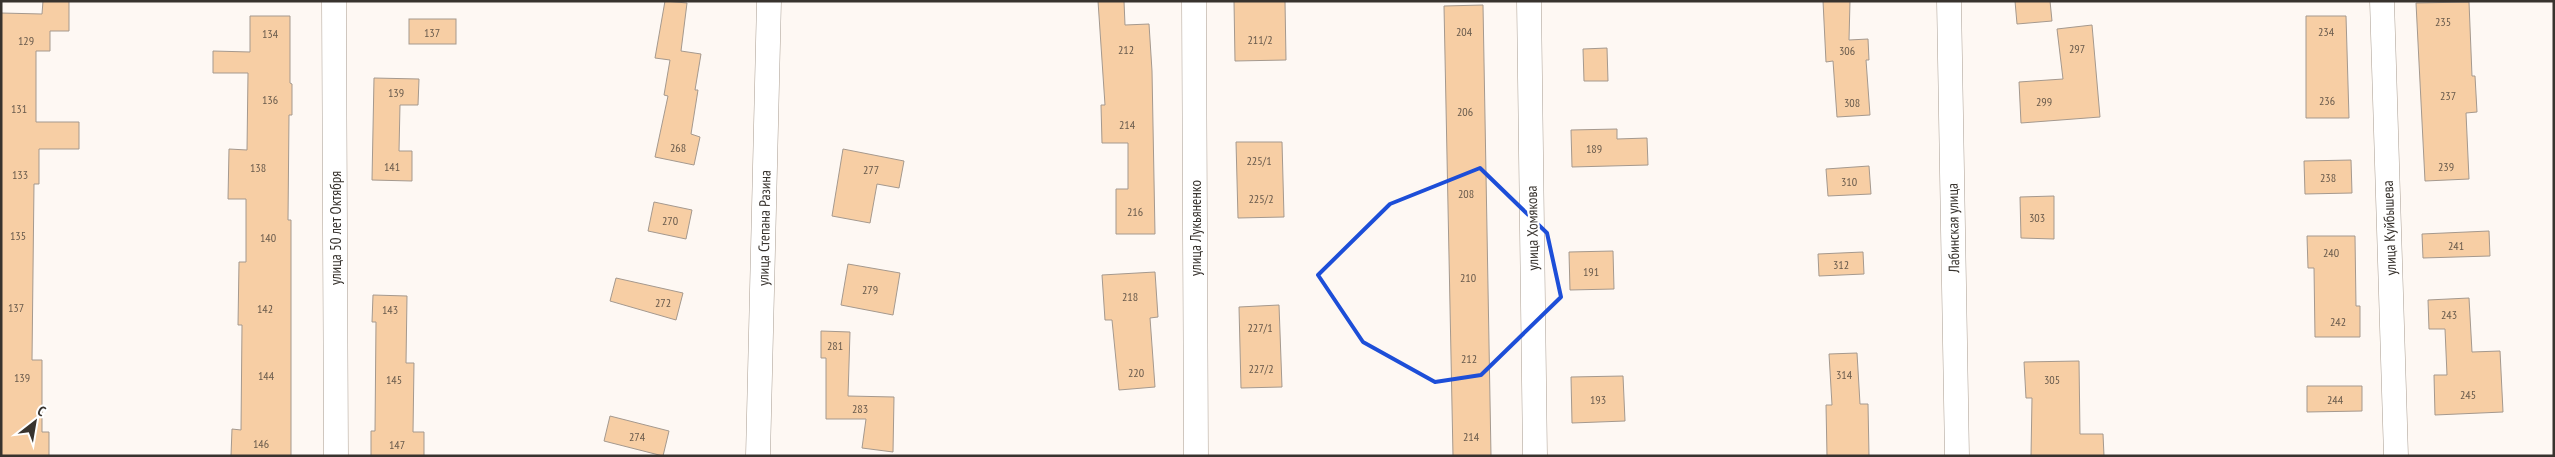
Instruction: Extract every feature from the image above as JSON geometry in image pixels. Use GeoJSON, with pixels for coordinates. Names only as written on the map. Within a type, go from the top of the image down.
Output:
{"type":"FeatureCollection","features":[{"type":"Feature","properties":{"kind":"street","name":"улица 50 лет Октября"},"geometry":{"type":"LineString","coordinates":[[334,1],[336,456]]}},
{"type":"Feature","properties":{"kind":"street","name":"улица Степана Разина"},"geometry":{"type":"LineString","coordinates":[[758,456],[769,1]]}},
{"type":"Feature","properties":{"kind":"street","name":"улица Лукьяненко"},"geometry":{"type":"LineString","coordinates":[[1194,1],[1196,456]]}},
{"type":"Feature","properties":{"kind":"street","name":"улица Хомякова"},"geometry":{"type":"LineString","coordinates":[[1529,1],[1535,456]]}},
{"type":"Feature","properties":{"kind":"street","name":"Лабинская улица"},"geometry":{"type":"LineString","coordinates":[[1949,1],[1957,456]]}},
{"type":"Feature","properties":{"kind":"street","name":"улица Куйбышева"},"geometry":{"type":"LineString","coordinates":[[2382,1],[2396,456]]}},
{"type":"Feature","properties":{"kind":"highlighted area"},"geometry":{"type":"Polygon","coordinates":[[[1480,168],[1547,233],[1561,297],[1481,375],[1435,382],[1363,342],[1318,275],[1390,204],[1480,168]]]}},
{"type":"Feature","properties":{"kind":"building"},"geometry":{"type":"Polygon","coordinates":[[[43,1],[69,1],[69,31],[50,31],[50,51],[36,51],[36,122],[79,122],[79,149],[39,149],[39,184],[34,184],[32,360],[42,360],[42,432],[49,432],[49,456],[1,456],[1,13],[42,14],[43,1]]]}},
{"type":"Feature","properties":{"kind":"building"},"geometry":{"type":"Polygon","coordinates":[[[665,1],[687,3],[681,51],[701,54],[691,134],[700,137],[694,165],[655,157],[668,96],[664,95],[670,60],[655,58],[665,1]]]}},
{"type":"Feature","properties":{"kind":"building"},"geometry":{"type":"Polygon","coordinates":[[[1098,1],[1124,1],[1125,25],[1149,24],[1152,71],[1155,234],[1116,234],[1116,189],[1128,189],[1128,143],[1102,143],[1101,105],[1105,105],[1098,1]]]}},
{"type":"Feature","properties":{"kind":"building"},"geometry":{"type":"Polygon","coordinates":[[[1234,1],[1285,1],[1286,60],[1235,61],[1234,1]]]}},
{"type":"Feature","properties":{"kind":"building"},"geometry":{"type":"Polygon","coordinates":[[[1823,1],[1850,1],[1849,40],[1868,39],[1869,60],[1866,60],[1870,115],[1837,117],[1833,61],[1826,62],[1823,1]]]}},
{"type":"Feature","properties":{"kind":"building"},"geometry":{"type":"Polygon","coordinates":[[[2015,1],[2050,1],[2052,21],[2017,24],[2015,1]]]}},
{"type":"Feature","properties":{"kind":"building"},"geometry":{"type":"Polygon","coordinates":[[[2469,2],[2472,76],[2475,76],[2477,112],[2466,113],[2469,179],[2425,181],[2416,3],[2469,2]]]}},
{"type":"Feature","properties":{"kind":"building"},"geometry":{"type":"Polygon","coordinates":[[[1483,5],[1491,456],[1453,456],[1444,6],[1483,5]]]}},
{"type":"Feature","properties":{"kind":"building"},"geometry":{"type":"Polygon","coordinates":[[[250,16],[290,16],[292,115],[289,115],[288,220],[291,220],[291,456],[231,456],[232,429],[241,430],[242,325],[238,325],[239,262],[246,262],[246,199],[228,199],[229,149],[247,150],[248,73],[213,73],[213,51],[250,52],[250,16]]]}},
{"type":"Feature","properties":{"kind":"building"},"geometry":{"type":"Polygon","coordinates":[[[2306,16],[2346,16],[2349,118],[2306,118],[2306,16]]]}},
{"type":"Feature","properties":{"kind":"building"},"geometry":{"type":"Polygon","coordinates":[[[409,19],[456,19],[456,44],[409,44],[409,19]]]}},
{"type":"Feature","properties":{"kind":"building"},"geometry":{"type":"Polygon","coordinates":[[[2092,25],[2100,117],[2021,123],[2019,82],[2063,79],[2057,29],[2092,25]]]}},
{"type":"Feature","properties":{"kind":"building"},"geometry":{"type":"Polygon","coordinates":[[[1607,48],[1608,81],[1584,81],[1583,49],[1607,48]]]}},
{"type":"Feature","properties":{"kind":"building"},"geometry":{"type":"Polygon","coordinates":[[[374,78],[419,79],[418,105],[400,105],[399,151],[412,151],[412,181],[372,180],[374,78]]]}},
{"type":"Feature","properties":{"kind":"building"},"geometry":{"type":"Polygon","coordinates":[[[1617,129],[1617,139],[1647,138],[1648,165],[1572,167],[1571,130],[1617,129]]]}},
{"type":"Feature","properties":{"kind":"building"},"geometry":{"type":"Polygon","coordinates":[[[1236,142],[1282,142],[1284,217],[1238,218],[1236,142]]]}},
{"type":"Feature","properties":{"kind":"building"},"geometry":{"type":"Polygon","coordinates":[[[843,149],[904,161],[899,188],[877,184],[870,223],[832,216],[843,149]]]}},
{"type":"Feature","properties":{"kind":"building"},"geometry":{"type":"Polygon","coordinates":[[[2351,160],[2352,193],[2305,194],[2304,161],[2351,160]]]}},
{"type":"Feature","properties":{"kind":"building"},"geometry":{"type":"Polygon","coordinates":[[[1869,166],[1871,194],[1828,196],[1826,169],[1869,166]]]}},
{"type":"Feature","properties":{"kind":"building"},"geometry":{"type":"Polygon","coordinates":[[[2054,196],[2054,239],[2021,238],[2020,197],[2054,196]]]}},
{"type":"Feature","properties":{"kind":"building"},"geometry":{"type":"Polygon","coordinates":[[[654,202],[692,210],[686,239],[648,231],[654,202]]]}},
{"type":"Feature","properties":{"kind":"building"},"geometry":{"type":"Polygon","coordinates":[[[2489,231],[2490,256],[2423,258],[2422,234],[2489,231]]]}},
{"type":"Feature","properties":{"kind":"building"},"geometry":{"type":"Polygon","coordinates":[[[2307,236],[2355,236],[2356,306],[2360,306],[2360,337],[2315,337],[2314,268],[2308,268],[2307,236]]]}},
{"type":"Feature","properties":{"kind":"building"},"geometry":{"type":"Polygon","coordinates":[[[1613,251],[1614,289],[1570,290],[1569,252],[1613,251]]]}},
{"type":"Feature","properties":{"kind":"building"},"geometry":{"type":"Polygon","coordinates":[[[1863,252],[1864,274],[1819,276],[1818,254],[1863,252]]]}},
{"type":"Feature","properties":{"kind":"building"},"geometry":{"type":"Polygon","coordinates":[[[848,264],[900,273],[893,315],[841,305],[848,264]]]}},
{"type":"Feature","properties":{"kind":"building"},"geometry":{"type":"Polygon","coordinates":[[[1155,272],[1158,317],[1150,318],[1155,387],[1119,390],[1112,320],[1105,320],[1102,275],[1155,272]]]}},
{"type":"Feature","properties":{"kind":"building"},"geometry":{"type":"Polygon","coordinates":[[[616,278],[683,293],[676,320],[610,301],[616,278]]]}},
{"type":"Feature","properties":{"kind":"building"},"geometry":{"type":"Polygon","coordinates":[[[373,295],[407,296],[406,363],[414,363],[413,432],[424,432],[424,456],[371,456],[371,431],[375,431],[376,322],[372,322],[373,295]]]}},
{"type":"Feature","properties":{"kind":"building"},"geometry":{"type":"Polygon","coordinates":[[[2469,298],[2472,352],[2500,351],[2503,412],[2435,415],[2434,375],[2447,375],[2445,329],[2429,329],[2428,300],[2469,298]]]}},
{"type":"Feature","properties":{"kind":"building"},"geometry":{"type":"Polygon","coordinates":[[[1279,305],[1282,387],[1241,388],[1239,307],[1279,305]]]}},
{"type":"Feature","properties":{"kind":"building"},"geometry":{"type":"Polygon","coordinates":[[[821,331],[850,332],[848,396],[894,397],[893,452],[862,448],[866,419],[826,419],[826,358],[821,358],[821,331]]]}},
{"type":"Feature","properties":{"kind":"building"},"geometry":{"type":"Polygon","coordinates":[[[1857,353],[1860,404],[1868,404],[1869,456],[1827,456],[1826,405],[1832,405],[1829,354],[1857,353]]]}},
{"type":"Feature","properties":{"kind":"building"},"geometry":{"type":"Polygon","coordinates":[[[2079,361],[2080,434],[2103,434],[2104,456],[2031,456],[2032,398],[2026,398],[2024,362],[2079,361]]]}},
{"type":"Feature","properties":{"kind":"building"},"geometry":{"type":"Polygon","coordinates":[[[1623,376],[1625,421],[1572,423],[1571,377],[1623,376]]]}},
{"type":"Feature","properties":{"kind":"building"},"geometry":{"type":"Polygon","coordinates":[[[2307,386],[2362,386],[2362,411],[2307,412],[2307,386]]]}},
{"type":"Feature","properties":{"kind":"building"},"geometry":{"type":"Polygon","coordinates":[[[610,416],[669,431],[663,456],[604,441],[610,416]]]}}]}
